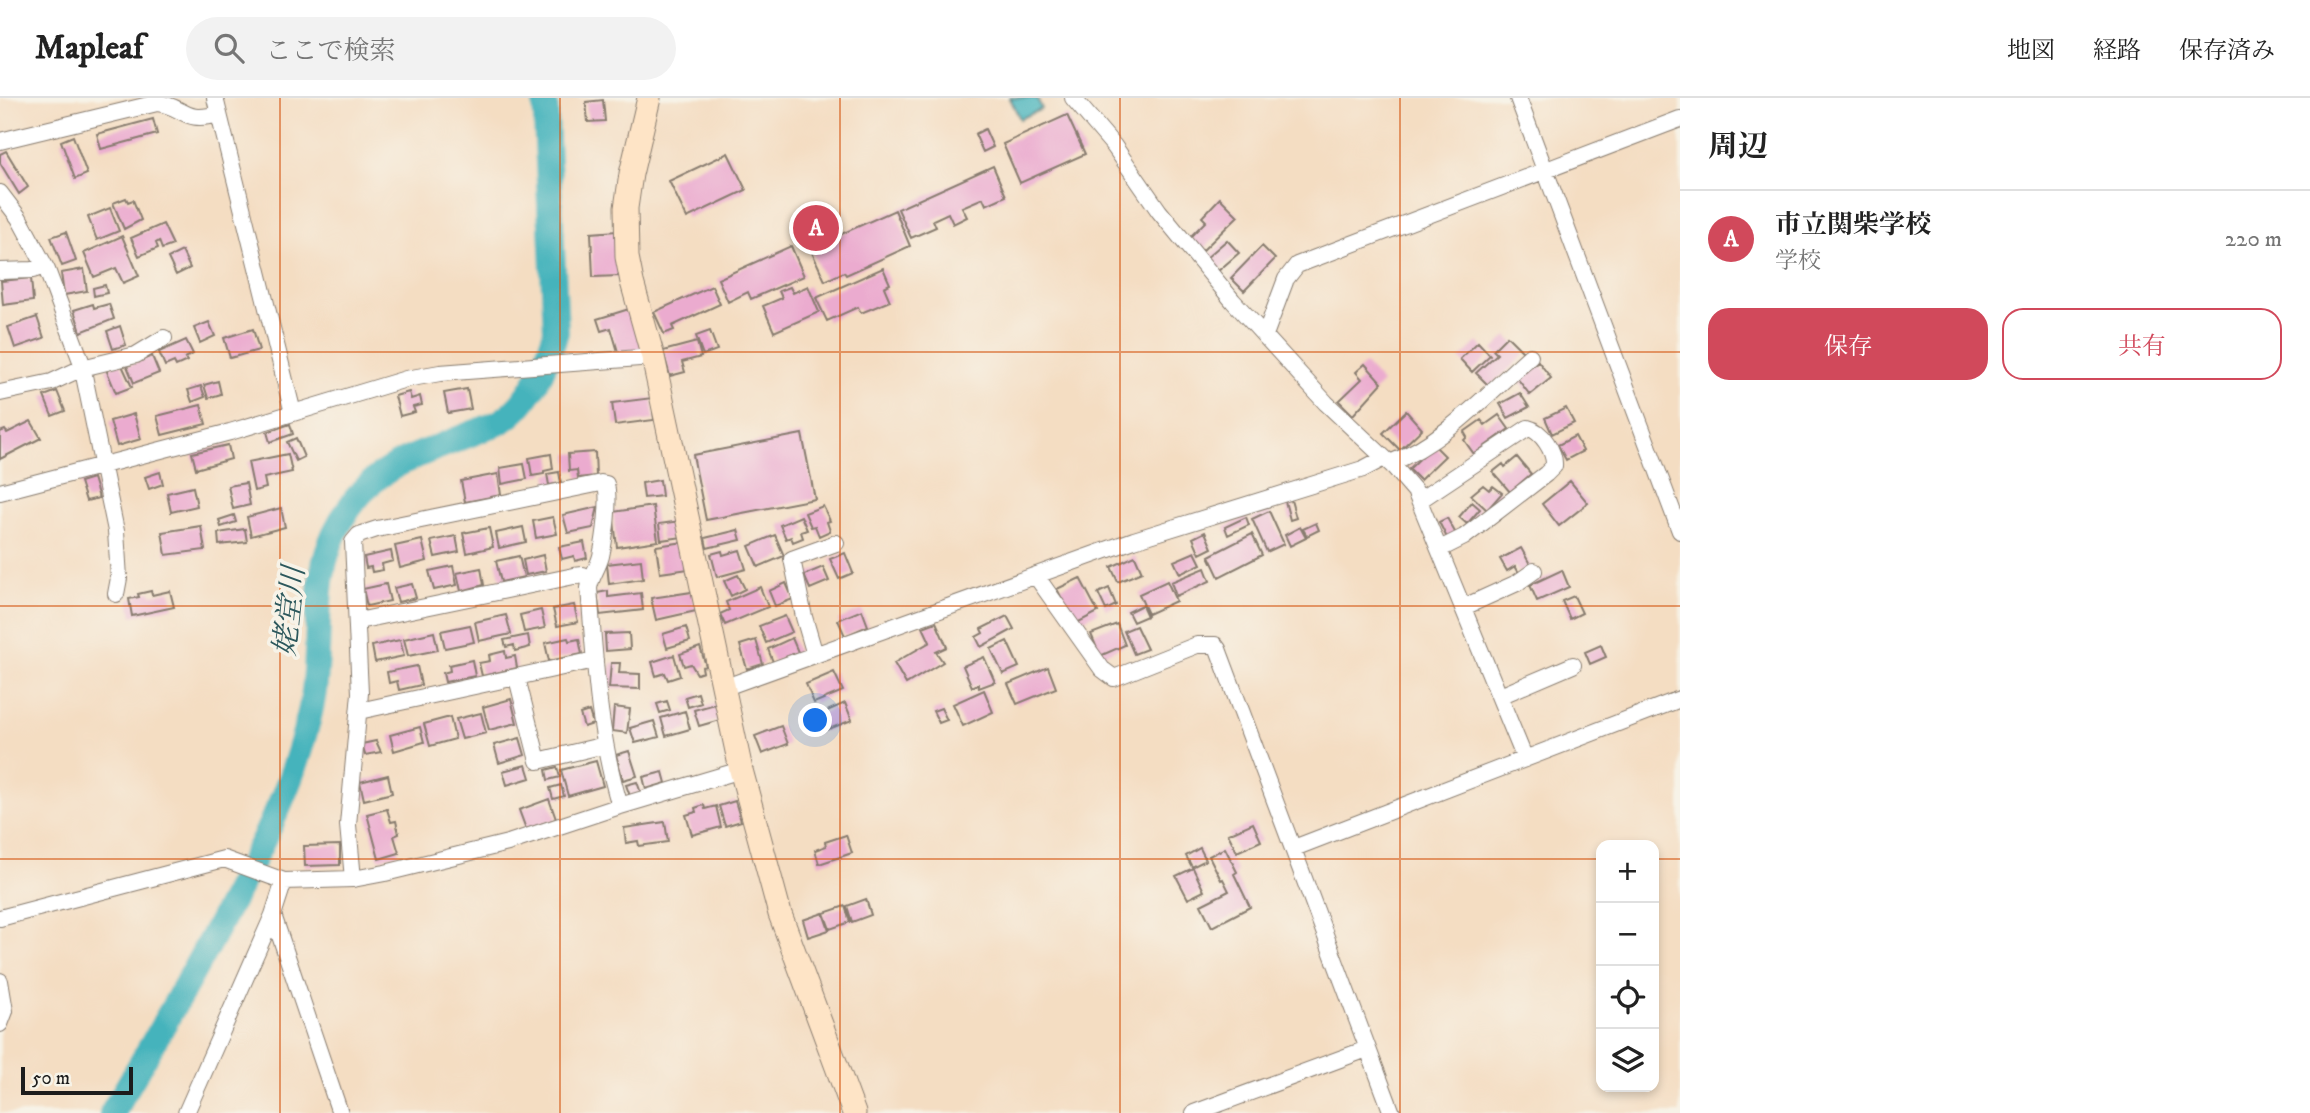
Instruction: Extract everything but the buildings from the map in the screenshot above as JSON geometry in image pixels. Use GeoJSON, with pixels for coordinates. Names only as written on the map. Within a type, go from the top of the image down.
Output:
{"type":"FeatureCollection","features":[{"type":"Feature","properties":{"kind":"street"},"geometry":{"type":"LineString","coordinates":[[649,98],[631,174],[625,224],[632,282],[653,357],[741,770],[780,914],[853,1113]]}},
{"type":"Feature","properties":{"kind":"street"},"geometry":{"type":"LineString","coordinates":[[1073,98],[1125,160],[1176,232],[1233,301],[1326,403],[1408,482],[1420,500],[1525,759]]}},
{"type":"Feature","properties":{"kind":"street"},"geometry":{"type":"LineString","coordinates":[[1518,98],[1680,531]]}},
{"type":"Feature","properties":{"kind":"street"},"geometry":{"type":"LineString","coordinates":[[0,141],[157,103],[170,106],[192,118],[202,118],[216,106],[293,412]]}},
{"type":"Feature","properties":{"kind":"street"},"geometry":{"type":"LineString","coordinates":[[1265,335],[1286,279],[1297,265],[1680,119]]}},
{"type":"Feature","properties":{"kind":"street"},"geometry":{"type":"LineString","coordinates":[[0,193],[19,218],[45,266],[82,368],[116,531],[119,578],[116,594]]}},
{"type":"Feature","properties":{"kind":"street"},"geometry":{"type":"LineString","coordinates":[[0,271],[33,270],[45,266]]}},
{"type":"Feature","properties":{"kind":"street"},"geometry":{"type":"LineString","coordinates":[[0,393],[52,382],[82,368],[136,355],[164,338]]}},
{"type":"Feature","properties":{"kind":"street"},"geometry":{"type":"LineString","coordinates":[[723,688],[1134,540],[1407,457],[1435,440],[1530,356]]}},
{"type":"Feature","properties":{"kind":"street"},"geometry":{"type":"LineString","coordinates":[[0,492],[220,435],[406,379],[440,373],[653,357]]}},
{"type":"Feature","properties":{"kind":"street"},"geometry":{"type":"LineString","coordinates":[[1420,500],[1528,428],[1537,431],[1554,456],[1554,466],[1546,474],[1464,537],[1440,549]]}},
{"type":"Feature","properties":{"kind":"street"},"geometry":{"type":"LineString","coordinates":[[353,879],[348,825],[360,693],[353,542],[359,535],[377,529],[606,484],[601,556],[590,579],[599,712],[609,768],[620,806]]}},
{"type":"Feature","properties":{"kind":"street"},"geometry":{"type":"LineString","coordinates":[[815,655],[792,559],[836,543]]}},
{"type":"Feature","properties":{"kind":"street"},"geometry":{"type":"LineString","coordinates":[[1464,607],[1517,583],[1534,571]]}},
{"type":"Feature","properties":{"kind":"street"},"geometry":{"type":"LineString","coordinates":[[358,621],[574,576],[583,575],[590,579]]}},
{"type":"Feature","properties":{"kind":"street"},"geometry":{"type":"LineString","coordinates":[[1036,576],[1094,659],[1114,678],[1198,645],[1215,645],[1392,1113]]}},
{"type":"Feature","properties":{"kind":"street"},"geometry":{"type":"LineString","coordinates":[[359,711],[595,660]]}},
{"type":"Feature","properties":{"kind":"street"},"geometry":{"type":"LineString","coordinates":[[1500,696],[1573,665]]}},
{"type":"Feature","properties":{"kind":"street"},"geometry":{"type":"LineString","coordinates":[[517,678],[538,761],[604,745]]}},
{"type":"Feature","properties":{"kind":"street"},"geometry":{"type":"LineString","coordinates":[[1294,848],[1680,699]]}},
{"type":"Feature","properties":{"kind":"street"},"geometry":{"type":"LineString","coordinates":[[0,918],[224,859],[279,879],[353,879],[508,843],[741,770]]}},
{"type":"Feature","properties":{"kind":"street"},"geometry":{"type":"LineString","coordinates":[[186,1113],[272,915],[279,879]]}},
{"type":"Feature","properties":{"kind":"street"},"geometry":{"type":"LineString","coordinates":[[272,915],[340,1113]]}},
{"type":"Feature","properties":{"kind":"street"},"geometry":{"type":"LineString","coordinates":[[0,981],[5,1011],[0,1024]]}},
{"type":"Feature","properties":{"kind":"street"},"geometry":{"type":"LineString","coordinates":[[1194,1113],[1367,1049]]}},
{"type":"Feature","properties":{"kind":"water"},"geometry":{"type":"Polygon","coordinates":[[[1010,98],[1037,98],[1042,109],[1020,119],[1010,98]]]}},
{"type":"Feature","properties":{"kind":"waterway","name":"姥堂川"},"geometry":{"type":"LineString","coordinates":[[112,1113],[224,915],[263,840],[289,782],[313,700],[319,604],[325,561],[341,521],[353,502],[381,475],[412,458],[494,425],[513,413],[530,393],[548,357],[556,332],[545,98]]}},
{"type":"Feature","properties":{"kind":"place","name":"市立関柴学校"},"geometry":{"type":"Point","coordinates":[816,228]}}]}
